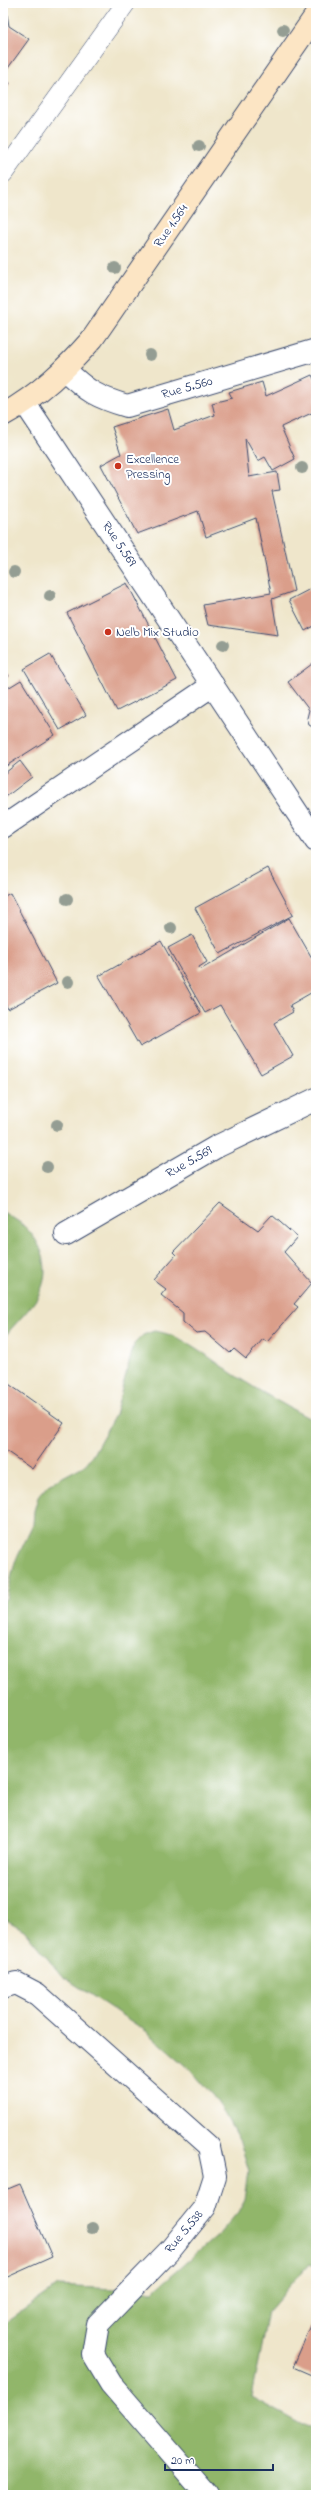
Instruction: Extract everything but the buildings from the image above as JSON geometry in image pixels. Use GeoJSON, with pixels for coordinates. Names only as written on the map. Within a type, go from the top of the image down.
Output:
{"type":"FeatureCollection","features":[{"type":"Feature","properties":{"kind":"main road","name":"Rue 1.564"},"geometry":{"type":"LineString","coordinates":[[3,415],[26,403],[65,370],[93,338],[316,15]]}},
{"type":"Feature","properties":{"kind":"street","name":"Rue 5.560"},"geometry":{"type":"LineString","coordinates":[[65,370],[84,388],[99,398],[127,406],[316,350]]}},
{"type":"Feature","properties":{"kind":"street","name":"Rue 5.569"},"geometry":{"type":"LineString","coordinates":[[26,403],[316,841]]}},
{"type":"Feature","properties":{"kind":"street"},"geometry":{"type":"LineString","coordinates":[[3,827],[212,685]]}},
{"type":"Feature","properties":{"kind":"street","name":"Rue 5.569"},"geometry":{"type":"LineString","coordinates":[[66,1234],[216,1147],[316,1099]]}},
{"type":"Feature","properties":{"kind":"street","name":"Rue 5.538"},"geometry":{"type":"LineString","coordinates":[[3,1987],[16,1983],[37,1994],[209,2147],[215,2176],[205,2207],[171,2249],[98,2324],[93,2354],[111,2384],[207,2495]]}},
{"type":"Feature","properties":{"kind":"lane"},"geometry":{"type":"LineString","coordinates":[[3,174],[126,3]]}},
{"type":"Feature","properties":{"kind":"green space"},"geometry":{"type":"Polygon","coordinates":[[[3,1212],[21,1223],[33,1236],[42,1253],[45,1272],[44,1282],[35,1301],[3,1339],[3,1212]]]}},
{"type":"Feature","properties":{"kind":"green space"},"geometry":{"type":"Polygon","coordinates":[[[154,1331],[166,1333],[188,1343],[248,1384],[316,1422],[316,2267],[309,2264],[268,2311],[251,2397],[306,2427],[316,2430],[316,2495],[8,2495],[3,2485],[3,2324],[58,2286],[153,2291],[220,2233],[238,2212],[245,2199],[249,2171],[240,2142],[218,2102],[190,2069],[146,2031],[62,1976],[24,1930],[3,1918],[3,1601],[6,1599],[15,1562],[33,1525],[34,1511],[38,1497],[48,1485],[85,1465],[92,1456],[115,1415],[134,1344],[143,1335],[154,1331]]]}},
{"type":"Feature","properties":{"kind":"place","name":"Excellence Pressing"},"geometry":{"type":"Point","coordinates":[118,466]}},
{"type":"Feature","properties":{"kind":"place","name":"Nelb Mix Studio"},"geometry":{"type":"Point","coordinates":[108,632]}}]}
